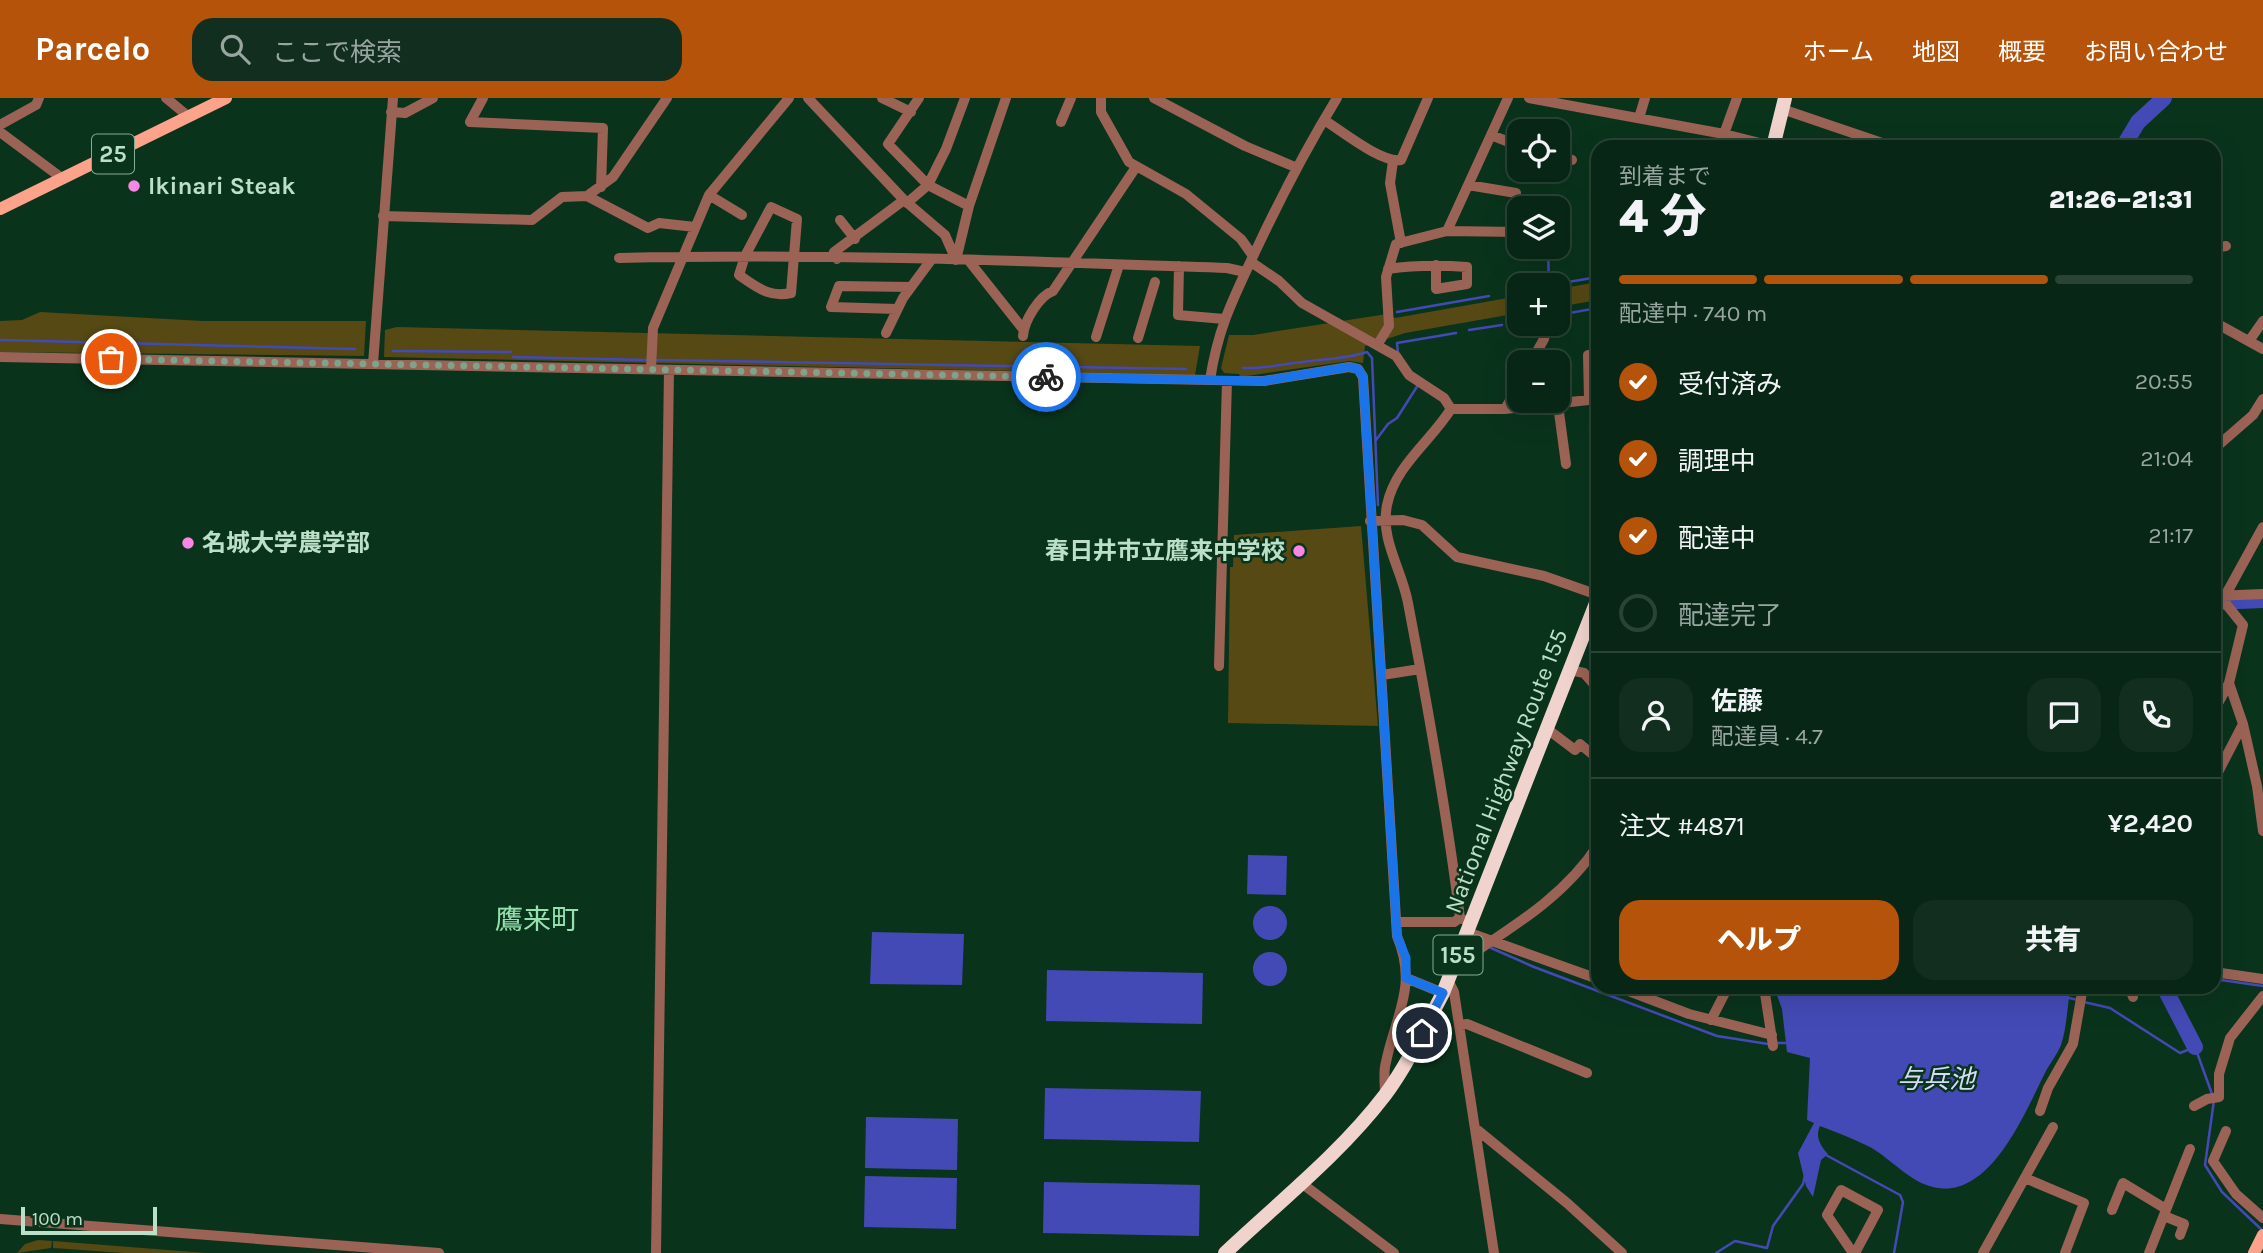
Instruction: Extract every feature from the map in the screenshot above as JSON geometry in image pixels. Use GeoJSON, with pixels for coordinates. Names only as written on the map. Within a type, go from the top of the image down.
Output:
{"type":"FeatureCollection","features":[{"type":"Feature","properties":{"kind":"highway"},"geometry":{"type":"LineString","coordinates":[[1776,140],[1784,104]]}},
{"type":"Feature","properties":{"kind":"highway","name":"National Highway Route 155"},"geometry":{"type":"LineString","coordinates":[[1225,1253],[1344,1142],[1385,1095],[1446,987],[1460,951],[1466,924],[1591,614]]}},
{"type":"Feature","properties":{"kind":"main road","name":"25"},"geometry":{"type":"LineString","coordinates":[[0,209],[226,98]]}},
{"type":"Feature","properties":{"kind":"main road"},"geometry":{"type":"LineString","coordinates":[[2254,1253],[2263,1237]]}},
{"type":"Feature","properties":{"kind":"street"},"geometry":{"type":"LineString","coordinates":[[0,125],[36,105],[39,98]]}},
{"type":"Feature","properties":{"kind":"street"},"geometry":{"type":"LineString","coordinates":[[166,98],[188,117]]}},
{"type":"Feature","properties":{"kind":"street"},"geometry":{"type":"LineString","coordinates":[[373,364],[393,98]]}},
{"type":"Feature","properties":{"kind":"street"},"geometry":{"type":"LineString","coordinates":[[391,112],[405,113],[433,98]]}},
{"type":"Feature","properties":{"kind":"street"},"geometry":{"type":"LineString","coordinates":[[483,98],[470,122],[603,128],[601,187]]}},
{"type":"Feature","properties":{"kind":"street"},"geometry":{"type":"LineString","coordinates":[[383,216],[531,220],[562,198],[587,196],[601,187],[624,165],[667,98]]}},
{"type":"Feature","properties":{"kind":"street"},"geometry":{"type":"LineString","coordinates":[[651,369],[653,327],[709,195],[789,98]]}},
{"type":"Feature","properties":{"kind":"street"},"geometry":{"type":"LineString","coordinates":[[808,98],[906,201],[945,235],[956,260]]}},
{"type":"Feature","properties":{"kind":"street"},"geometry":{"type":"LineString","coordinates":[[881,98],[911,113]]}},
{"type":"Feature","properties":{"kind":"street"},"geometry":{"type":"LineString","coordinates":[[919,98],[888,144],[889,148],[928,185],[969,206]]}},
{"type":"Feature","properties":{"kind":"street"},"geometry":{"type":"LineString","coordinates":[[836,259],[835,252],[928,185],[946,149],[965,98]]}},
{"type":"Feature","properties":{"kind":"street"},"geometry":{"type":"LineString","coordinates":[[956,260],[969,206],[1006,98]]}},
{"type":"Feature","properties":{"kind":"street"},"geometry":{"type":"LineString","coordinates":[[1061,122],[1071,98]]}},
{"type":"Feature","properties":{"kind":"street"},"geometry":{"type":"LineString","coordinates":[[1101,98],[1101,111],[1121,151],[1136,167],[1203,207],[1241,239],[1252,259],[1302,303],[1396,356],[1409,375],[1444,398],[1451,409]]}},
{"type":"Feature","properties":{"kind":"street"},"geometry":{"type":"LineString","coordinates":[[1154,98],[1237,141],[1295,167]]}},
{"type":"Feature","properties":{"kind":"street"},"geometry":{"type":"LineString","coordinates":[[1210,380],[1216,340],[1245,272],[1295,167],[1337,98]]}},
{"type":"Feature","properties":{"kind":"street"},"geometry":{"type":"LineString","coordinates":[[1324,120],[1393,161],[1401,160],[1428,98]]}},
{"type":"Feature","properties":{"kind":"street"},"geometry":{"type":"LineString","coordinates":[[1447,231],[1508,98]]}},
{"type":"Feature","properties":{"kind":"street"},"geometry":{"type":"LineString","coordinates":[[1528,98],[1577,102],[1747,140]]}},
{"type":"Feature","properties":{"kind":"street"},"geometry":{"type":"LineString","coordinates":[[1639,118],[1645,98]]}},
{"type":"Feature","properties":{"kind":"street"},"geometry":{"type":"LineString","coordinates":[[1724,134],[1737,98]]}},
{"type":"Feature","properties":{"kind":"street"},"geometry":{"type":"LineString","coordinates":[[1784,104],[1875,140]]}},
{"type":"Feature","properties":{"kind":"street"},"geometry":{"type":"LineString","coordinates":[[0,132],[63,178]]}},
{"type":"Feature","properties":{"kind":"street"},"geometry":{"type":"LineString","coordinates":[[1492,135],[1507,141]]}},
{"type":"Feature","properties":{"kind":"street"},"geometry":{"type":"LineString","coordinates":[[1393,161],[1390,183],[1401,243]]}},
{"type":"Feature","properties":{"kind":"street"},"geometry":{"type":"LineString","coordinates":[[968,261],[1023,332],[1044,294],[1053,291],[1136,167]]}},
{"type":"Feature","properties":{"kind":"street"},"geometry":{"type":"LineString","coordinates":[[1468,186],[1516,193]]}},
{"type":"Feature","properties":{"kind":"street"},"geometry":{"type":"LineString","coordinates":[[709,195],[742,215]]}},
{"type":"Feature","properties":{"kind":"street"},"geometry":{"type":"LineString","coordinates":[[587,196],[648,228],[659,223],[695,227]]}},
{"type":"Feature","properties":{"kind":"street"},"geometry":{"type":"LineString","coordinates":[[771,207],[797,219],[791,293],[777,296],[764,292],[739,275],[744,256],[771,207]]}},
{"type":"Feature","properties":{"kind":"street"},"geometry":{"type":"LineString","coordinates":[[840,220],[855,239]]}},
{"type":"Feature","properties":{"kind":"street"},"geometry":{"type":"LineString","coordinates":[[1378,344],[1388,331],[1391,317],[1386,277],[1396,244],[1447,231],[1507,233]]}},
{"type":"Feature","properties":{"kind":"street"},"geometry":{"type":"LineString","coordinates":[[2221,247],[2226,246]]}},
{"type":"Feature","properties":{"kind":"street"},"geometry":{"type":"LineString","coordinates":[[619,258],[744,256],[1071,262],[1227,268],[1245,272]]}},
{"type":"Feature","properties":{"kind":"street"},"geometry":{"type":"LineString","coordinates":[[886,332],[897,309],[931,260]]}},
{"type":"Feature","properties":{"kind":"street"},"geometry":{"type":"LineString","coordinates":[[1388,269],[1436,265]]}},
{"type":"Feature","properties":{"kind":"street"},"geometry":{"type":"LineString","coordinates":[[1180,266],[1178,316],[1224,319]]}},
{"type":"Feature","properties":{"kind":"street"},"geometry":{"type":"LineString","coordinates":[[1096,337],[1118,268]]}},
{"type":"Feature","properties":{"kind":"street"},"geometry":{"type":"LineString","coordinates":[[1138,338],[1155,282]]}},
{"type":"Feature","properties":{"kind":"street"},"geometry":{"type":"LineString","coordinates":[[897,309],[831,307],[839,286],[911,287]]}},
{"type":"Feature","properties":{"kind":"street"},"geometry":{"type":"LineString","coordinates":[[2249,341],[2263,321]]}},
{"type":"Feature","properties":{"kind":"street"},"geometry":{"type":"LineString","coordinates":[[2221,326],[2263,349]]}},
{"type":"Feature","properties":{"kind":"street"},"geometry":{"type":"LineString","coordinates":[[1588,355],[1591,381]]}},
{"type":"Feature","properties":{"kind":"street"},"geometry":{"type":"LineString","coordinates":[[0,357],[1227,381],[1264,381],[1349,367],[1358,369],[1363,377],[1397,936],[1406,958],[1406,999],[1385,1064],[1385,1095]]}},
{"type":"Feature","properties":{"kind":"street"},"geometry":{"type":"LineString","coordinates":[[656,1253],[669,370]]}},
{"type":"Feature","properties":{"kind":"street"},"geometry":{"type":"LineString","coordinates":[[1219,666],[1227,381]]}},
{"type":"Feature","properties":{"kind":"street"},"geometry":{"type":"LineString","coordinates":[[1570,403],[1591,399]]}},
{"type":"Feature","properties":{"kind":"street"},"geometry":{"type":"LineString","coordinates":[[2221,443],[2253,415],[2263,399]]}},
{"type":"Feature","properties":{"kind":"street"},"geometry":{"type":"LineString","coordinates":[[1451,409],[1505,410],[1507,406]]}},
{"type":"Feature","properties":{"kind":"street"},"geometry":{"type":"LineString","coordinates":[[1451,409],[1440,427],[1399,474],[1386,519],[1387,540],[1408,599],[1466,924]]}},
{"type":"Feature","properties":{"kind":"street"},"geometry":{"type":"LineString","coordinates":[[1559,413],[1566,464]]}},
{"type":"Feature","properties":{"kind":"street"},"geometry":{"type":"LineString","coordinates":[[1370,520],[1386,519],[1422,525],[1457,557],[1544,576],[1591,593]]}},
{"type":"Feature","properties":{"kind":"street"},"geometry":{"type":"LineString","coordinates":[[2226,600],[2263,527]]}},
{"type":"Feature","properties":{"kind":"street"},"geometry":{"type":"LineString","coordinates":[[2221,598],[2226,600],[2263,594]]}},
{"type":"Feature","properties":{"kind":"street"},"geometry":{"type":"LineString","coordinates":[[2221,698],[2229,683],[2244,625],[2226,600]]}},
{"type":"Feature","properties":{"kind":"street"},"geometry":{"type":"LineString","coordinates":[[1382,675],[1420,669]]}},
{"type":"Feature","properties":{"kind":"street"},"geometry":{"type":"LineString","coordinates":[[1570,670],[1584,673],[1591,681]]}},
{"type":"Feature","properties":{"kind":"street"},"geometry":{"type":"LineString","coordinates":[[2229,683],[2243,724],[2257,786],[2263,831]]}},
{"type":"Feature","properties":{"kind":"street"},"geometry":{"type":"LineString","coordinates":[[2221,766],[2243,724]]}},
{"type":"Feature","properties":{"kind":"street"},"geometry":{"type":"LineString","coordinates":[[1546,728],[1575,750],[1580,744],[1591,754]]}},
{"type":"Feature","properties":{"kind":"street"},"geometry":{"type":"LineString","coordinates":[[1460,951],[1472,954],[1494,940],[1556,894],[1591,856]]}},
{"type":"Feature","properties":{"kind":"street"},"geometry":{"type":"LineString","coordinates":[[1396,922],[1466,924],[1494,940],[1591,976]]}},
{"type":"Feature","properties":{"kind":"street"},"geometry":{"type":"LineString","coordinates":[[2221,973],[2263,979]]}},
{"type":"Feature","properties":{"kind":"street"},"geometry":{"type":"LineString","coordinates":[[1406,978],[1446,987],[1454,992],[1494,1253]]}},
{"type":"Feature","properties":{"kind":"street"},"geometry":{"type":"LineString","coordinates":[[1638,994],[1773,1040],[1765,994]]}},
{"type":"Feature","properties":{"kind":"street"},"geometry":{"type":"LineString","coordinates":[[1711,1020],[1724,994]]}},
{"type":"Feature","properties":{"kind":"street"},"geometry":{"type":"LineString","coordinates":[[2040,1111],[2048,1088],[2073,1044],[2081,996]]}},
{"type":"Feature","properties":{"kind":"street"},"geometry":{"type":"LineString","coordinates":[[2194,1106],[2207,1098],[2219,1097],[2219,1074],[2230,1038],[2263,996]]}},
{"type":"Feature","properties":{"kind":"street"},"geometry":{"type":"LineString","coordinates":[[1459,1025],[1467,1024],[1587,1073]]}},
{"type":"Feature","properties":{"kind":"street"},"geometry":{"type":"LineString","coordinates":[[1983,1253],[2053,1127]]}},
{"type":"Feature","properties":{"kind":"street"},"geometry":{"type":"LineString","coordinates":[[1475,1128],[1567,1203],[1622,1253]]}},
{"type":"Feature","properties":{"kind":"street"},"geometry":{"type":"LineString","coordinates":[[2226,1131],[2213,1161],[2236,1194],[2263,1218]]}},
{"type":"Feature","properties":{"kind":"street"},"geometry":{"type":"LineString","coordinates":[[2149,1253],[2190,1150]]}},
{"type":"Feature","properties":{"kind":"street"},"geometry":{"type":"LineString","coordinates":[[2025,1178],[2084,1203],[2065,1253]]}},
{"type":"Feature","properties":{"kind":"street"},"geometry":{"type":"LineString","coordinates":[[1300,1182],[1394,1253]]}},
{"type":"Feature","properties":{"kind":"street"},"geometry":{"type":"LineString","coordinates":[[2112,1210],[2123,1183],[2184,1224],[2179,1235]]}},
{"type":"Feature","properties":{"kind":"street"},"geometry":{"type":"LineString","coordinates":[[1841,1190],[1878,1210],[1854,1253],[1827,1215],[1841,1190]]}},
{"type":"Feature","properties":{"kind":"street"},"geometry":{"type":"LineString","coordinates":[[0,1219],[439,1253]]}},
{"type":"Feature","properties":{"kind":"shaded area"},"geometry":{"type":"Polygon","coordinates":[[[1591,283],[1591,301],[1570,305],[1570,287],[1591,283]]]}},
{"type":"Feature","properties":{"kind":"shaded area"},"geometry":{"type":"Polygon","coordinates":[[[1507,298],[1507,315],[1405,333],[1365,346],[1363,363],[1349,361],[1240,377],[1239,374],[1224,373],[1221,368],[1229,335],[1253,335],[1387,314],[1395,318],[1507,298]]]}},
{"type":"Feature","properties":{"kind":"shaded area"},"geometry":{"type":"Polygon","coordinates":[[[40,312],[203,321],[366,321],[364,356],[0,352],[0,321],[22,320],[40,312]]]}},
{"type":"Feature","properties":{"kind":"shaded area"},"geometry":{"type":"Polygon","coordinates":[[[397,327],[1200,346],[1195,375],[384,357],[385,330],[397,327]]]}},
{"type":"Feature","properties":{"kind":"shaded area"},"geometry":{"type":"Polygon","coordinates":[[[1361,526],[1378,726],[1228,723],[1230,567],[1233,567],[1234,535],[1361,526]]]}},
{"type":"Feature","properties":{"kind":"shaded area"},"geometry":{"type":"Polygon","coordinates":[[[38,1240],[52,1241],[51,1248],[17,1253],[25,1244],[38,1240]]]}},
{"type":"Feature","properties":{"kind":"shaded area"},"geometry":{"type":"Polygon","coordinates":[[[53,1241],[206,1253],[124,1253],[53,1248],[53,1241]]]}},
{"type":"Feature","properties":{"kind":"water"},"geometry":{"type":"Polygon","coordinates":[[[1248,855],[1287,856],[1286,895],[1247,894],[1248,855]]]}},
{"type":"Feature","properties":{"kind":"water"},"geometry":{"type":"Polygon","coordinates":[[[1270,906],[1282,911],[1287,923],[1282,935],[1270,940],[1258,935],[1253,923],[1258,911],[1270,906]]]}},
{"type":"Feature","properties":{"kind":"water"},"geometry":{"type":"Polygon","coordinates":[[[872,932],[964,934],[962,985],[870,984],[872,932]]]}},
{"type":"Feature","properties":{"kind":"water"},"geometry":{"type":"Polygon","coordinates":[[[1270,952],[1282,957],[1287,969],[1282,981],[1270,986],[1258,981],[1253,969],[1258,957],[1270,952]]]}},
{"type":"Feature","properties":{"kind":"water"},"geometry":{"type":"Polygon","coordinates":[[[1047,970],[1203,973],[1202,1024],[1046,1021],[1047,970]]]}},
{"type":"Feature","properties":{"kind":"water","name":"与兵池"},"geometry":{"type":"Polygon","coordinates":[[[1777,994],[2070,994],[2065,1031],[2059,1049],[2003,1150],[1972,1181],[1953,1188],[1933,1187],[1908,1175],[1870,1147],[1820,1126],[1819,1141],[1828,1154],[1821,1160],[1813,1197],[1806,1186],[1798,1153],[1814,1123],[1807,1120],[1810,1058],[1787,1052],[1782,1009],[1777,994]]]}},
{"type":"Feature","properties":{"kind":"water"},"geometry":{"type":"Polygon","coordinates":[[[1045,1088],[1201,1091],[1199,1142],[1044,1139],[1045,1088]]]}},
{"type":"Feature","properties":{"kind":"water"},"geometry":{"type":"Polygon","coordinates":[[[866,1117],[958,1119],[957,1170],[865,1168],[866,1117]]]}},
{"type":"Feature","properties":{"kind":"water"},"geometry":{"type":"Polygon","coordinates":[[[865,1176],[957,1178],[956,1229],[864,1227],[865,1176]]]}},
{"type":"Feature","properties":{"kind":"water"},"geometry":{"type":"Polygon","coordinates":[[[1044,1182],[1200,1185],[1199,1236],[1043,1233],[1044,1182]]]}},
{"type":"Feature","properties":{"kind":"waterway"},"geometry":{"type":"LineString","coordinates":[[2127,140],[2138,122],[2164,98]]}},
{"type":"Feature","properties":{"kind":"waterway"},"geometry":{"type":"LineString","coordinates":[[1548,259],[1549,273]]}},
{"type":"Feature","properties":{"kind":"waterway"},"geometry":{"type":"LineString","coordinates":[[1570,282],[1591,278]]}},
{"type":"Feature","properties":{"kind":"waterway"},"geometry":{"type":"LineString","coordinates":[[1397,312],[1489,296]]}},
{"type":"Feature","properties":{"kind":"waterway"},"geometry":{"type":"LineString","coordinates":[[1570,313],[1591,309]]}},
{"type":"Feature","properties":{"kind":"waterway"},"geometry":{"type":"LineString","coordinates":[[1469,330],[1502,325]]}},
{"type":"Feature","properties":{"kind":"waterway"},"geometry":{"type":"LineString","coordinates":[[1398,353],[1397,343],[1456,333]]}},
{"type":"Feature","properties":{"kind":"waterway"},"geometry":{"type":"LineString","coordinates":[[0,340],[355,349]]}},
{"type":"Feature","properties":{"kind":"waterway"},"geometry":{"type":"LineString","coordinates":[[393,351],[511,352]]}},
{"type":"Feature","properties":{"kind":"waterway"},"geometry":{"type":"LineString","coordinates":[[1243,368],[1367,352],[1372,358],[1378,505]]}},
{"type":"Feature","properties":{"kind":"waterway"},"geometry":{"type":"LineString","coordinates":[[513,357],[647,360]]}},
{"type":"Feature","properties":{"kind":"waterway"},"geometry":{"type":"LineString","coordinates":[[656,360],[1186,369]]}},
{"type":"Feature","properties":{"kind":"waterway"},"geometry":{"type":"LineString","coordinates":[[1376,440],[1388,424],[1397,418],[1418,385]]}},
{"type":"Feature","properties":{"kind":"waterway"},"geometry":{"type":"LineString","coordinates":[[2221,602],[2263,600]]}},
{"type":"Feature","properties":{"kind":"waterway"},"geometry":{"type":"LineString","coordinates":[[1491,948],[1591,988]]}},
{"type":"Feature","properties":{"kind":"waterway"},"geometry":{"type":"LineString","coordinates":[[2221,980],[2263,986]]}},
{"type":"Feature","properties":{"kind":"waterway"},"geometry":{"type":"LineString","coordinates":[[1606,994],[1717,1036],[1768,1044]]}},
{"type":"Feature","properties":{"kind":"waterway"},"geometry":{"type":"LineString","coordinates":[[2168,994],[2195,1047]]}},
{"type":"Feature","properties":{"kind":"waterway"},"geometry":{"type":"LineString","coordinates":[[2069,998],[2078,1000]]}},
{"type":"Feature","properties":{"kind":"waterway"},"geometry":{"type":"LineString","coordinates":[[2084,1002],[2110,1008],[2180,1053],[2195,1047],[2212,1094]]}},
{"type":"Feature","properties":{"kind":"waterway"},"geometry":{"type":"LineString","coordinates":[[1775,1043],[1789,1043]]}},
{"type":"Feature","properties":{"kind":"waterway"},"geometry":{"type":"LineString","coordinates":[[2214,1100],[2205,1165],[2222,1192],[2263,1231]]}},
{"type":"Feature","properties":{"kind":"waterway"},"geometry":{"type":"LineString","coordinates":[[1824,1154],[1900,1195],[1903,1202],[1894,1253]]}},
{"type":"Feature","properties":{"kind":"waterway"},"geometry":{"type":"LineString","coordinates":[[1716,1253],[1735,1241],[1767,1248],[1773,1226],[1803,1184],[1805,1175]]}},
{"type":"Feature","properties":{"kind":"way so far"},"geometry":{"type":"LineString","coordinates":[[111,359],[1046,377]]}},
{"type":"Feature","properties":{"kind":"place","name":"Ikinari Steak"},"geometry":{"type":"Point","coordinates":[134,186]}},
{"type":"Feature","properties":{"kind":"place","name":"名城大学農学部"},"geometry":{"type":"Point","coordinates":[188,543]}},
{"type":"Feature","properties":{"kind":"place","name":"春日井市立鷹来中学校"},"geometry":{"type":"Point","coordinates":[1299,551]}},
{"type":"Feature","properties":{"kind":"district","name":"鷹来町"},"geometry":{"type":"Point","coordinates":[537,919]}},
{"type":"Feature","properties":{"kind":"route"},"geometry":{"type":"LineString","coordinates":[[1046,377],[1264,381],[1349,367],[1358,369],[1363,377],[1397,936],[1406,958],[1406,978],[1443,993],[1422,1033]]}}]}
